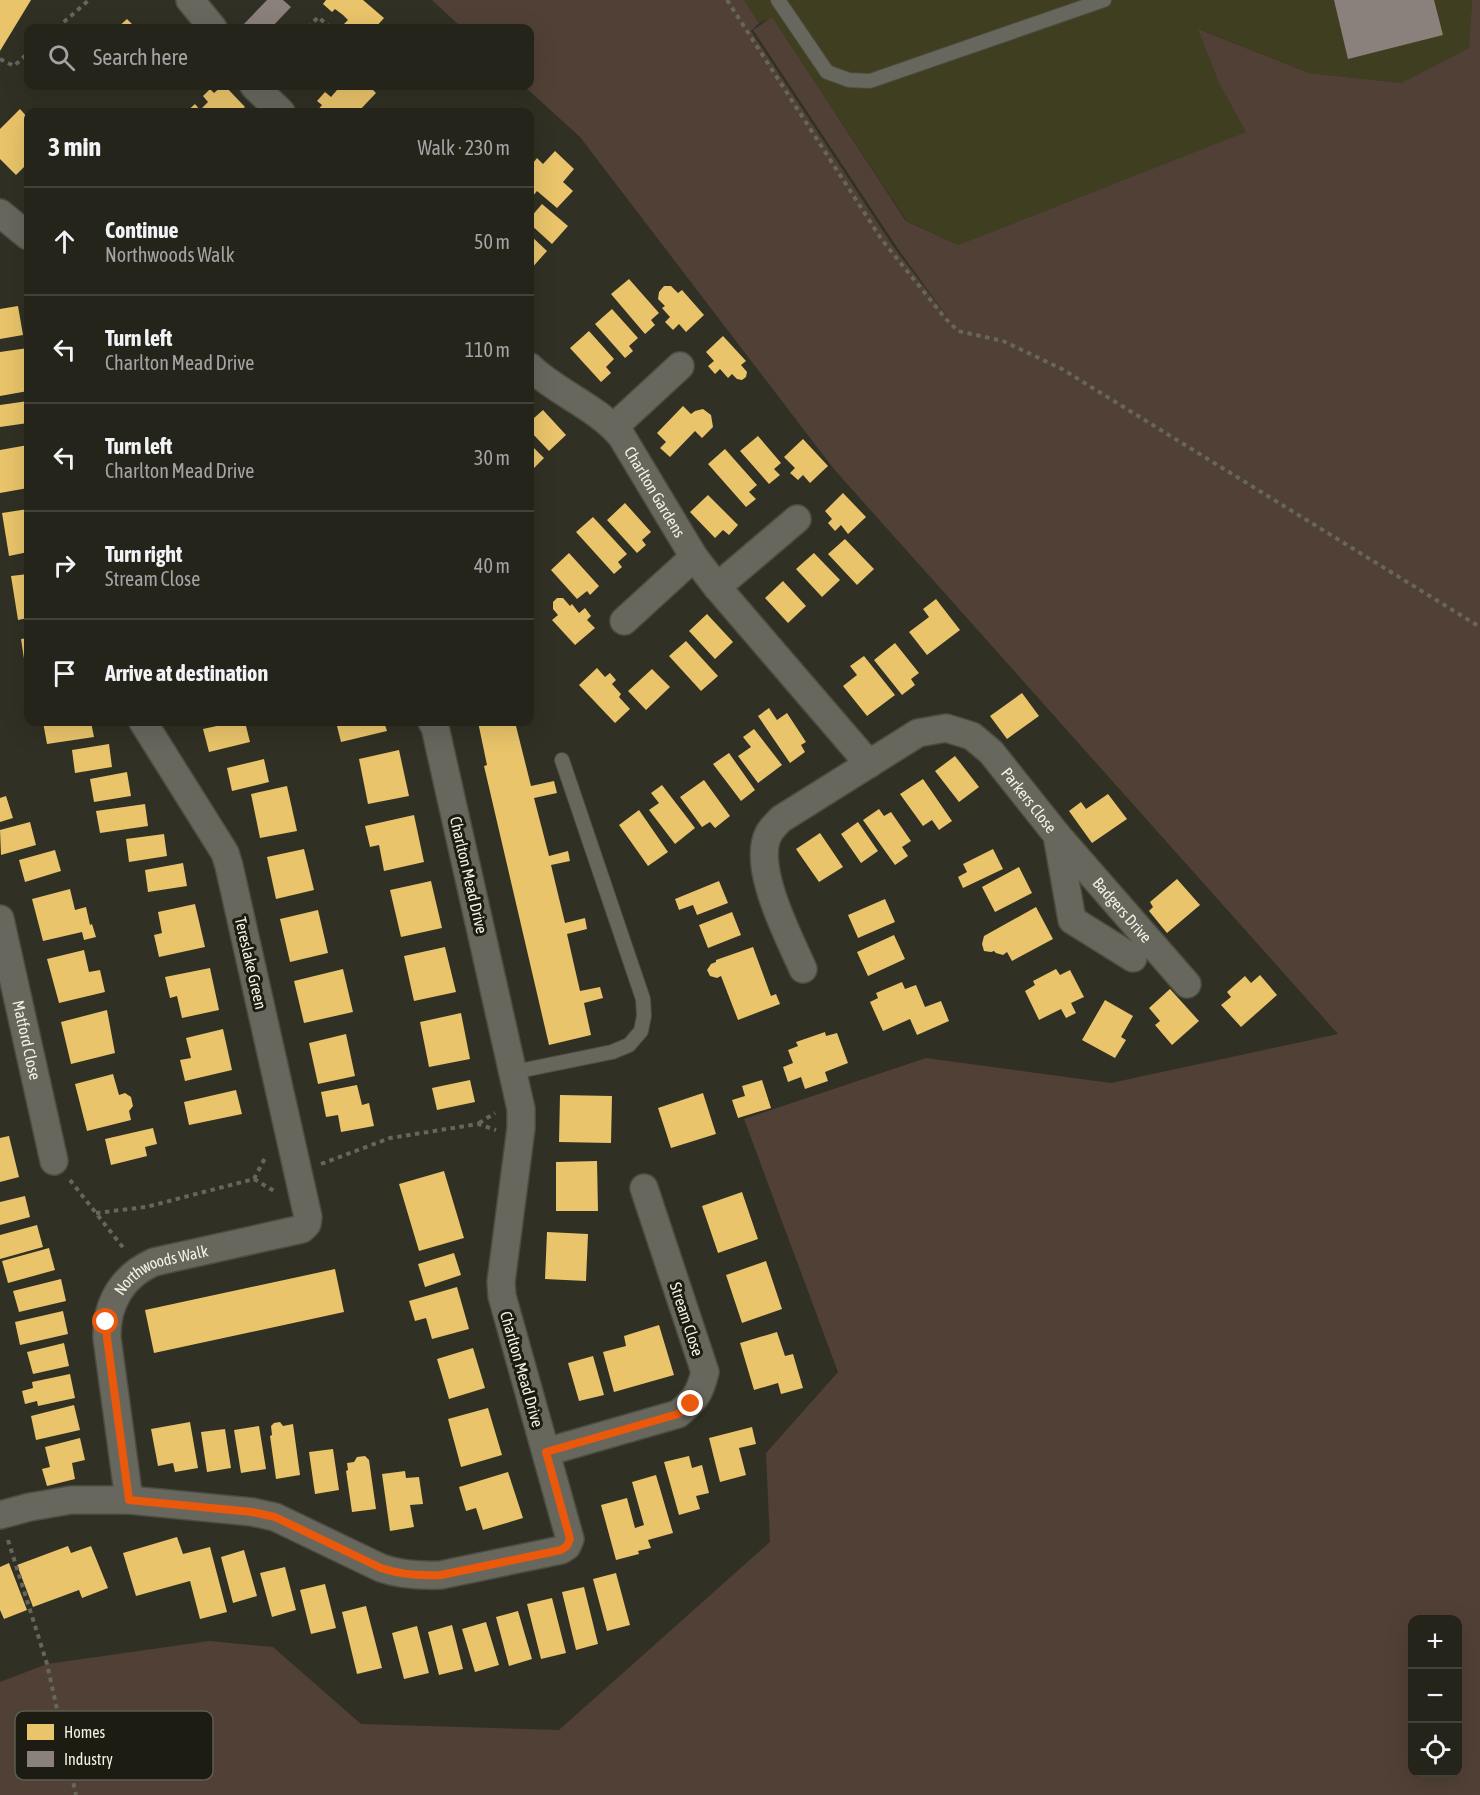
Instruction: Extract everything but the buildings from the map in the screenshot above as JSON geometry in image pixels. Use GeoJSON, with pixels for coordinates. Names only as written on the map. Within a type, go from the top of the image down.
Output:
{"type":"FeatureCollection","features":[{"type":"Feature","properties":{"kind":"street"},"geometry":{"type":"LineString","coordinates":[[190,0],[210,24]]}},
{"type":"Feature","properties":{"kind":"street"},"geometry":{"type":"LineString","coordinates":[[264,90],[278,108]]}},
{"type":"Feature","properties":{"kind":"street"},"geometry":{"type":"LineString","coordinates":[[0,213],[24,233]]}},
{"type":"Feature","properties":{"kind":"street","name":"Charlton Gardens"},"geometry":{"type":"LineString","coordinates":[[534,372],[614,427],[694,557],[717,587]]}},
{"type":"Feature","properties":{"kind":"street"},"geometry":{"type":"LineString","coordinates":[[614,427],[674,379]]}},
{"type":"Feature","properties":{"kind":"street"},"geometry":{"type":"LineString","coordinates":[[797,519],[717,587],[869,764]]}},
{"type":"Feature","properties":{"kind":"street"},"geometry":{"type":"LineString","coordinates":[[624,621],[694,557]]}},
{"type":"Feature","properties":{"kind":"street","name":"Tereslake Green"},"geometry":{"type":"LineString","coordinates":[[146,726],[225,853],[230,866],[308,1216],[307,1224]]}},
{"type":"Feature","properties":{"kind":"street","name":"Charlton Mead Drive"},"geometry":{"type":"LineString","coordinates":[[4,1527],[30,1507],[71,1500],[129,1500],[252,1512],[275,1517],[381,1568],[396,1573],[423,1576],[441,1575],[561,1550],[567,1546],[570,1539],[502,1296],[501,1282],[520,1139],[521,1109],[434,726]]}},
{"type":"Feature","properties":{"kind":"street","name":"Parkers Close"},"geometry":{"type":"LineString","coordinates":[[803,969],[767,881],[764,857],[768,834],[781,819],[918,733],[946,728],[972,736],[991,752],[1057,835],[1072,920],[1133,958]]}},
{"type":"Feature","properties":{"kind":"street","name":"Badgers Drive"},"geometry":{"type":"LineString","coordinates":[[1057,835],[1187,984]]}},
{"type":"Feature","properties":{"kind":"street","name":"Matford Close"},"geometry":{"type":"LineString","coordinates":[[0,919],[54,1161]]}},
{"type":"Feature","properties":{"kind":"street","name":"Stream Close"},"geometry":{"type":"LineString","coordinates":[[546,1452],[678,1414],[691,1404],[700,1391],[705,1372],[644,1188]]}},
{"type":"Feature","properties":{"kind":"street","name":"Northwoods Walk"},"geometry":{"type":"LineString","coordinates":[[129,1500],[107,1338],[106,1322],[113,1299],[124,1282],[140,1268],[154,1262],[302,1229],[307,1224]]}},
{"type":"Feature","properties":{"kind":"lane"},"geometry":{"type":"LineString","coordinates":[[778,0],[827,72],[849,80],[870,81],[1104,0]]}},
{"type":"Feature","properties":{"kind":"lane"},"geometry":{"type":"LineString","coordinates":[[514,1072],[612,1052],[628,1045],[641,1031],[644,1016],[643,999],[562,760]]}},
{"type":"Feature","properties":{"kind":"path"},"geometry":{"type":"LineString","coordinates":[[62,24],[89,0]]}},
{"type":"Feature","properties":{"kind":"path"},"geometry":{"type":"LineString","coordinates":[[727,0],[882,240],[958,331],[1003,341],[1062,369],[1480,627]]}},
{"type":"Feature","properties":{"kind":"path"},"geometry":{"type":"LineString","coordinates":[[312,24],[318,17],[326,24]]}},
{"type":"Feature","properties":{"kind":"path"},"geometry":{"type":"LineString","coordinates":[[0,59],[14,66],[24,57]]}},
{"type":"Feature","properties":{"kind":"path"},"geometry":{"type":"LineString","coordinates":[[96,1213],[146,1207],[254,1179],[286,1118]]}},
{"type":"Feature","properties":{"kind":"path"},"geometry":{"type":"LineString","coordinates":[[298,1173],[390,1138],[478,1124],[520,1139]]}},
{"type":"Feature","properties":{"kind":"path"},"geometry":{"type":"LineString","coordinates":[[54,1161],[140,1268]]}},
{"type":"Feature","properties":{"kind":"path"},"geometry":{"type":"LineString","coordinates":[[4,1527],[47,1664],[57,1711]]}},
{"type":"Feature","properties":{"kind":"path"},"geometry":{"type":"LineString","coordinates":[[73,1780],[76,1795]]}},
{"type":"Feature","properties":{"kind":"shaded area"},"geometry":{"type":"Polygon","coordinates":[[[432,0],[744,0],[759,23],[751,31],[893,246],[951,322],[898,249],[753,30],[772,17],[906,221],[958,245],[1246,132],[1219,83],[1198,29],[1309,73],[1401,83],[1469,48],[1472,0],[1480,0],[1480,1795],[0,1795],[0,1682],[47,1664],[209,1641],[273,1647],[361,1724],[559,1730],[770,1542],[766,1453],[838,1372],[744,1119],[926,1058],[1111,1083],[1338,1034],[833,468],[580,137],[528,90],[534,90],[534,24],[458,24],[432,0]]]}},
{"type":"Feature","properties":{"kind":"shaded area"},"geometry":{"type":"Polygon","coordinates":[[[744,0],[1472,0],[1469,48],[1401,83],[1309,73],[1199,29],[1219,83],[1247,132],[958,245],[907,221],[772,18],[759,23],[744,0]]]}},
{"type":"Feature","properties":{"kind":"route"},"geometry":{"type":"LineString","coordinates":[[106,1322],[129,1500],[252,1512],[275,1517],[396,1573],[441,1575],[561,1550],[567,1546],[570,1539],[546,1452],[678,1414],[691,1404]]}}]}
